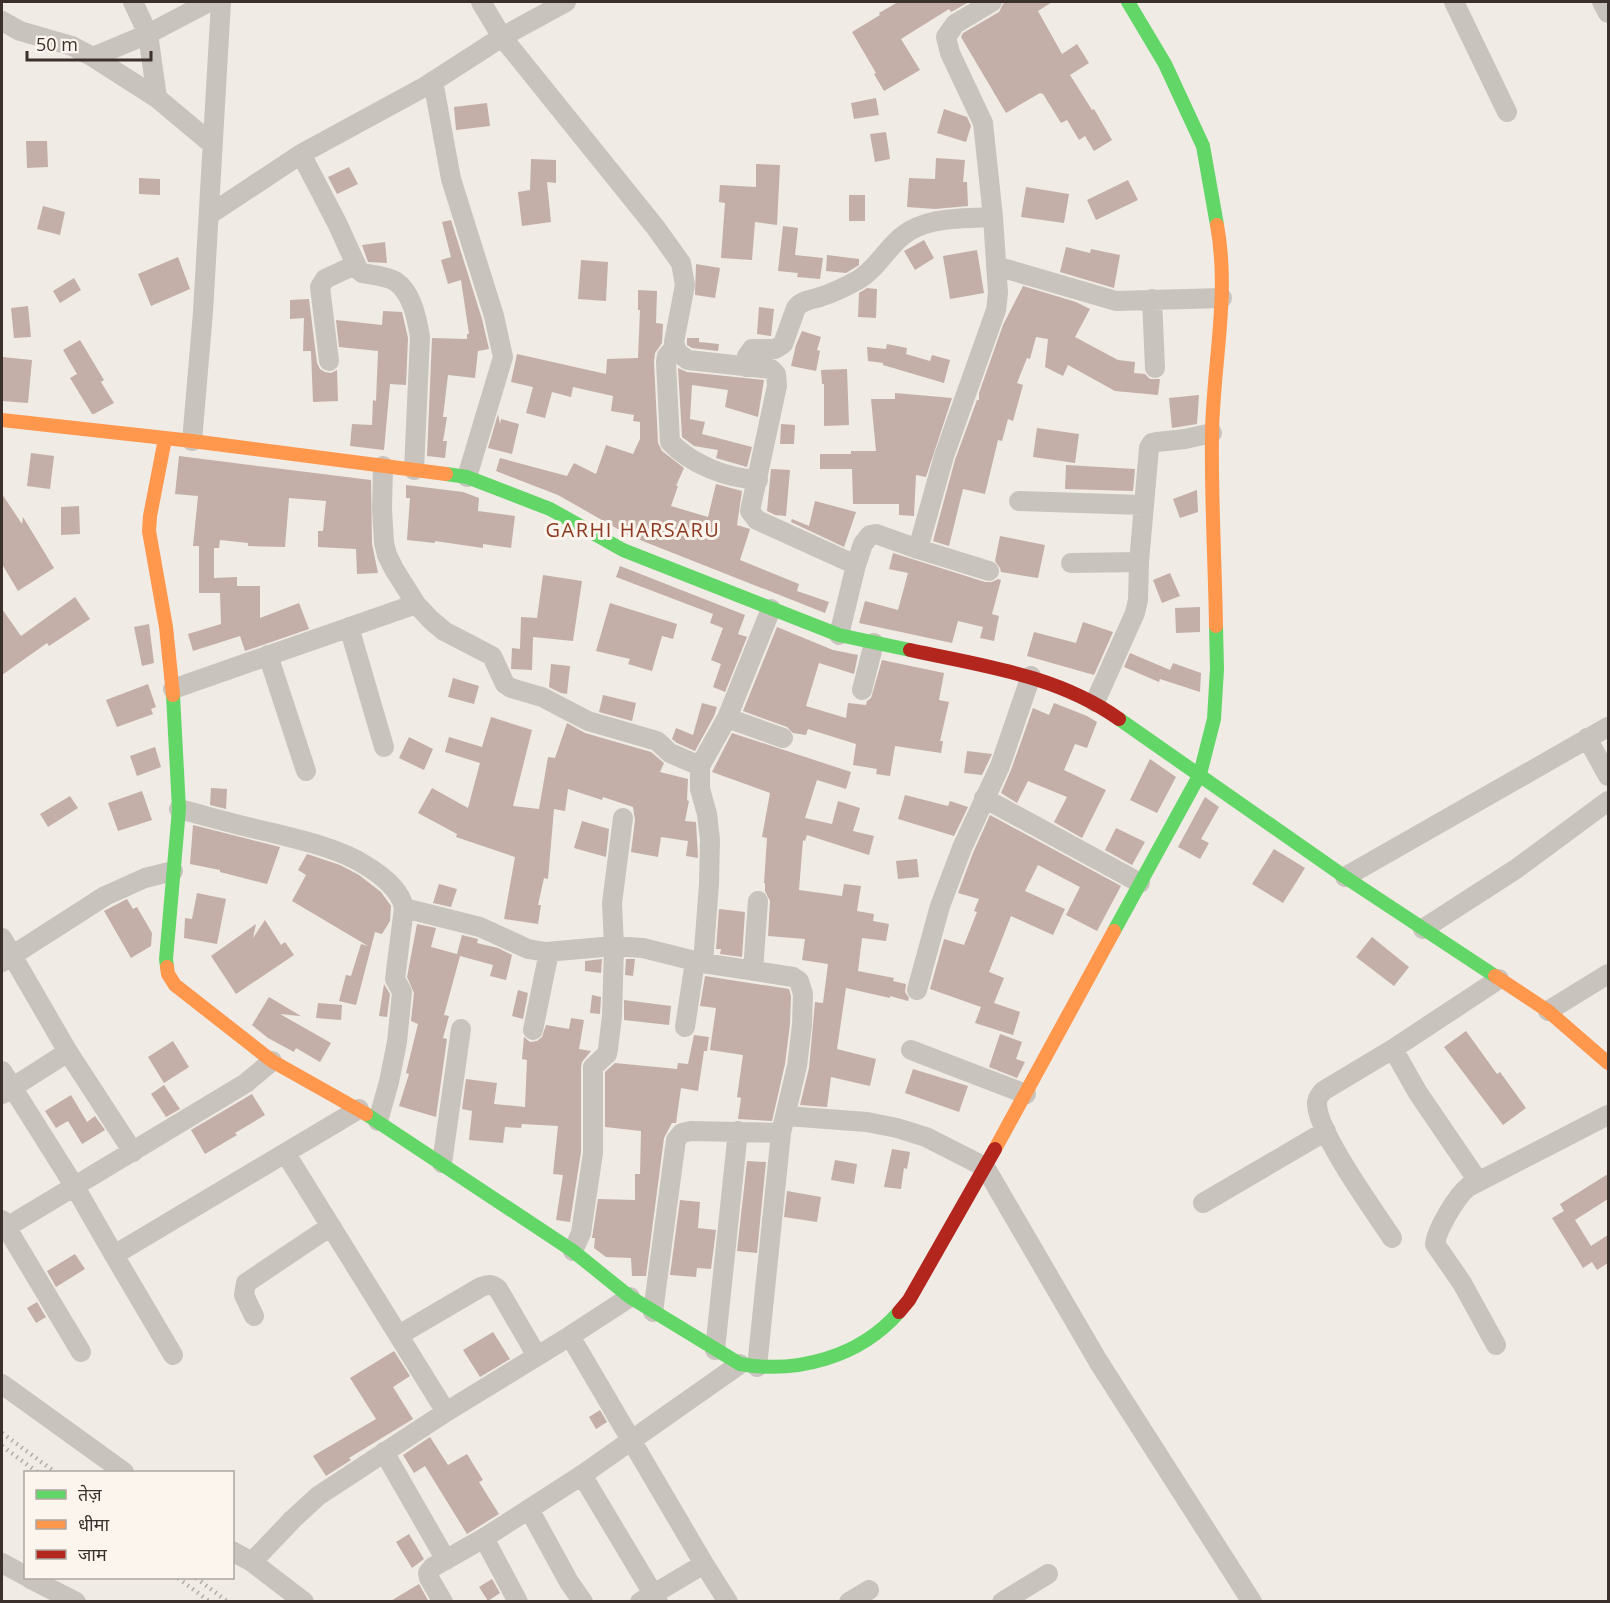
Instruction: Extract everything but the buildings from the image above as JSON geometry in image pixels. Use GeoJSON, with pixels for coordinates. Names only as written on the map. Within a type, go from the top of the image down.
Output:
{"type":"FeatureCollection","features":[{"type":"Feature","properties":{"kind":"street"},"geometry":{"type":"LineString","coordinates":[[134,2],[148,34],[157,98]]}},
{"type":"Feature","properties":{"kind":"street"},"geometry":{"type":"LineString","coordinates":[[93,57],[148,34],[209,2]]}},
{"type":"Feature","properties":{"kind":"street"},"geometry":{"type":"LineString","coordinates":[[192,441],[203,312],[221,2]]}},
{"type":"Feature","properties":{"kind":"street"},"geometry":{"type":"LineString","coordinates":[[481,2],[502,37],[657,228],[681,263],[685,285],[675,347],[667,356],[666,362],[670,442],[718,472],[758,480]]}},
{"type":"Feature","properties":{"kind":"street"},"geometry":{"type":"LineString","coordinates":[[209,215],[301,154],[433,81],[502,37],[566,2]]}},
{"type":"Feature","properties":{"kind":"street"},"geometry":{"type":"LineString","coordinates":[[918,549],[944,456],[996,310],[998,293],[993,217],[983,123],[950,54],[946,37],[955,24],[992,2]]}},
{"type":"Feature","properties":{"kind":"street"},"geometry":{"type":"LineString","coordinates":[[165,439],[149,531],[166,627],[179,809],[166,959],[168,974],[175,985],[272,1061],[378,1121],[573,1251],[630,1297],[714,1350],[749,1365],[788,1367],[826,1360],[859,1344],[889,1323],[909,1300],[925,1274],[1200,774],[1214,719],[1217,669],[1212,433],[1222,298],[1220,240],[1203,146],[1165,64],[1128,2]]}},
{"type":"Feature","properties":{"kind":"street"},"geometry":{"type":"LineString","coordinates":[[1454,2],[1507,112]]}},
{"type":"Feature","properties":{"kind":"street"},"geometry":{"type":"LineString","coordinates":[[1602,2],[1608,13]]}},
{"type":"Feature","properties":{"kind":"street"},"geometry":{"type":"LineString","coordinates":[[2,21],[20,31],[72,46],[93,57],[157,98],[212,144]]}},
{"type":"Feature","properties":{"kind":"street"},"geometry":{"type":"LineString","coordinates":[[433,81],[451,179],[495,316],[503,357],[468,477]]}},
{"type":"Feature","properties":{"kind":"street"},"geometry":{"type":"LineString","coordinates":[[301,154],[337,223],[355,265],[362,273],[393,280],[399,285],[417,319],[420,337],[414,470]]}},
{"type":"Feature","properties":{"kind":"street"},"geometry":{"type":"LineString","coordinates":[[746,367],[747,356],[752,349],[775,349],[783,344],[799,304],[822,297],[858,280],[910,231],[926,222],[993,217]]}},
{"type":"Feature","properties":{"kind":"street"},"geometry":{"type":"LineString","coordinates":[[329,361],[320,287],[325,279],[355,265]]}},
{"type":"Feature","properties":{"kind":"street"},"geometry":{"type":"LineString","coordinates":[[996,266],[1116,302],[1222,298]]}},
{"type":"Feature","properties":{"kind":"street"},"geometry":{"type":"LineString","coordinates":[[1152,299],[1155,368]]}},
{"type":"Feature","properties":{"kind":"street"},"geometry":{"type":"LineString","coordinates":[[675,347],[677,352],[688,360],[771,369],[777,379],[750,511],[757,520],[856,565]]}},
{"type":"Feature","properties":{"kind":"street"},"geometry":{"type":"LineString","coordinates":[[2,420],[192,441],[468,477],[550,509],[623,549],[838,635],[1031,676],[1095,702],[1345,877],[1548,1011],[1608,1062]]}},
{"type":"Feature","properties":{"kind":"street"},"geometry":{"type":"LineString","coordinates":[[1095,702],[1135,613],[1138,600],[1142,505],[1148,453],[1152,444],[1185,440],[1212,433]]}},
{"type":"Feature","properties":{"kind":"street"},"geometry":{"type":"LineString","coordinates":[[383,466],[384,543],[394,569],[416,604],[444,631],[492,656],[505,684],[511,688],[542,697],[588,721],[657,741],[670,753],[700,766]]}},
{"type":"Feature","properties":{"kind":"street"},"geometry":{"type":"LineString","coordinates":[[1019,501],[1142,505]]}},
{"type":"Feature","properties":{"kind":"street"},"geometry":{"type":"LineString","coordinates":[[838,635],[856,565],[863,544],[870,535],[876,534],[989,571]]}},
{"type":"Feature","properties":{"kind":"street"},"geometry":{"type":"LineString","coordinates":[[1071,563],[1139,562]]}},
{"type":"Feature","properties":{"kind":"street"},"geometry":{"type":"LineString","coordinates":[[172,688],[416,604]]}},
{"type":"Feature","properties":{"kind":"street"},"geometry":{"type":"LineString","coordinates":[[685,1027],[699,962],[709,884],[710,840],[707,814],[700,789],[700,766],[727,718],[771,609]]}},
{"type":"Feature","properties":{"kind":"street"},"geometry":{"type":"LineString","coordinates":[[349,627],[384,747]]}},
{"type":"Feature","properties":{"kind":"street"},"geometry":{"type":"LineString","coordinates":[[862,690],[874,643]]}},
{"type":"Feature","properties":{"kind":"street"},"geometry":{"type":"LineString","coordinates":[[268,655],[306,771]]}},
{"type":"Feature","properties":{"kind":"street"},"geometry":{"type":"LineString","coordinates":[[917,990],[940,906],[962,848],[1000,766],[1031,676]]}},
{"type":"Feature","properties":{"kind":"street"},"geometry":{"type":"LineString","coordinates":[[727,718],[783,738]]}},
{"type":"Feature","properties":{"kind":"street"},"geometry":{"type":"LineString","coordinates":[[1345,877],[1608,727]]}},
{"type":"Feature","properties":{"kind":"street"},"geometry":{"type":"LineString","coordinates":[[1587,738],[1608,776]]}},
{"type":"Feature","properties":{"kind":"street"},"geometry":{"type":"LineString","coordinates":[[984,798],[1140,883]]}},
{"type":"Feature","properties":{"kind":"street"},"geometry":{"type":"LineString","coordinates":[[1423,929],[1516,869],[1608,801]]}},
{"type":"Feature","properties":{"kind":"street"},"geometry":{"type":"LineString","coordinates":[[179,809],[300,840],[364,864],[396,890],[404,908],[395,979],[402,992],[397,1042],[378,1121]]}},
{"type":"Feature","properties":{"kind":"street"},"geometry":{"type":"LineString","coordinates":[[573,1251],[581,1233],[593,1153],[593,1067],[607,1054],[612,1016],[614,946],[612,903],[623,818]]}},
{"type":"Feature","properties":{"kind":"street"},"geometry":{"type":"LineString","coordinates":[[7,959],[105,896],[135,882],[173,871]]}},
{"type":"Feature","properties":{"kind":"street"},"geometry":{"type":"LineString","coordinates":[[753,971],[758,901]]}},
{"type":"Feature","properties":{"kind":"street"},"geometry":{"type":"LineString","coordinates":[[404,908],[480,927],[528,950],[549,952],[614,946],[643,948],[699,962],[793,977],[799,981],[803,994],[797,1066],[784,1125],[749,1365],[630,1440],[582,1475],[484,1538],[433,1567],[428,1573],[429,1578],[443,1602]]}},
{"type":"Feature","properties":{"kind":"street"},"geometry":{"type":"LineString","coordinates":[[2,938],[7,959],[133,1152]]}},
{"type":"Feature","properties":{"kind":"street"},"geometry":{"type":"LineString","coordinates":[[533,1030],[549,952]]}},
{"type":"Feature","properties":{"kind":"street"},"geometry":{"type":"LineString","coordinates":[[1548,1011],[1608,974]]}},
{"type":"Feature","properties":{"kind":"street"},"geometry":{"type":"LineString","coordinates":[[1392,1238],[1355,1182],[1326,1131],[1317,1105],[1318,1097],[1323,1091],[1393,1050],[1499,979]]}},
{"type":"Feature","properties":{"kind":"street"},"geometry":{"type":"LineString","coordinates":[[442,1163],[461,1029]]}},
{"type":"Feature","properties":{"kind":"street"},"geometry":{"type":"LineString","coordinates":[[911,1050],[1026,1094]]}},
{"type":"Feature","properties":{"kind":"street"},"geometry":{"type":"LineString","coordinates":[[1393,1050],[1418,1093],[1478,1181]]}},
{"type":"Feature","properties":{"kind":"street"},"geometry":{"type":"LineString","coordinates":[[68,1052],[5,1084],[75,1187],[173,1355]]}},
{"type":"Feature","properties":{"kind":"street"},"geometry":{"type":"LineString","coordinates":[[81,1352],[3,1226],[75,1187],[246,1083],[272,1061]]}},
{"type":"Feature","properties":{"kind":"street"},"geometry":{"type":"LineString","coordinates":[[114,1255],[359,1109]]}},
{"type":"Feature","properties":{"kind":"street"},"geometry":{"type":"LineString","coordinates":[[1496,1345],[1461,1283],[1435,1244],[1441,1227],[1463,1191],[1478,1181],[1608,1115]]}},
{"type":"Feature","properties":{"kind":"street"},"geometry":{"type":"LineString","coordinates":[[653,1312],[676,1140],[682,1133],[738,1131],[784,1125],[867,1122],[926,1137],[985,1167],[1098,1361],[1252,1602]]}},
{"type":"Feature","properties":{"kind":"street"},"geometry":{"type":"LineString","coordinates":[[714,1350],[738,1131]]}},
{"type":"Feature","properties":{"kind":"street"},"geometry":{"type":"LineString","coordinates":[[1203,1203],[1326,1131]]}},
{"type":"Feature","properties":{"kind":"street"},"geometry":{"type":"LineString","coordinates":[[286,1154],[446,1412]]}},
{"type":"Feature","properties":{"kind":"street"},"geometry":{"type":"LineString","coordinates":[[254,1316],[243,1295],[246,1283],[331,1226]]}},
{"type":"Feature","properties":{"kind":"street"},"geometry":{"type":"LineString","coordinates":[[399,1335],[487,1284],[498,1289],[537,1356]]}},
{"type":"Feature","properties":{"kind":"street"},"geometry":{"type":"LineString","coordinates":[[252,1562],[292,1519],[318,1496],[446,1412],[630,1297]]}},
{"type":"Feature","properties":{"kind":"street"},"geometry":{"type":"LineString","coordinates":[[570,1336],[728,1602]]}},
{"type":"Feature","properties":{"kind":"street"},"geometry":{"type":"LineString","coordinates":[[2,1384],[121,1471]]}},
{"type":"Feature","properties":{"kind":"street"},"geometry":{"type":"LineString","coordinates":[[384,1452],[446,1560]]}},
{"type":"Feature","properties":{"kind":"street"},"geometry":{"type":"LineString","coordinates":[[582,1475],[650,1599],[704,1564]]}},
{"type":"Feature","properties":{"kind":"street"},"geometry":{"type":"LineString","coordinates":[[529,1509],[569,1582],[583,1602]]}},
{"type":"Feature","properties":{"kind":"street"},"geometry":{"type":"LineString","coordinates":[[484,1538],[518,1602]]}},
{"type":"Feature","properties":{"kind":"street"},"geometry":{"type":"LineString","coordinates":[[234,1552],[252,1562],[304,1602]]}},
{"type":"Feature","properties":{"kind":"street"},"geometry":{"type":"LineString","coordinates":[[2,1563],[24,1575]]}},
{"type":"Feature","properties":{"kind":"street"},"geometry":{"type":"LineString","coordinates":[[1002,1602],[1048,1574]]}},
{"type":"Feature","properties":{"kind":"street"},"geometry":{"type":"LineString","coordinates":[[31,1579],[76,1602]]}},
{"type":"Feature","properties":{"kind":"street"},"geometry":{"type":"LineString","coordinates":[[849,1602],[868,1590]]}},
{"type":"Feature","properties":{"kind":"railway"},"geometry":{"type":"LineString","coordinates":[[2,1433],[54,1471]]}},
{"type":"Feature","properties":{"kind":"railway"},"geometry":{"type":"LineString","coordinates":[[2,1446],[36,1471]]}},
{"type":"Feature","properties":{"kind":"railway"},"geometry":{"type":"LineString","coordinates":[[179,1579],[210,1602]]}},
{"type":"Feature","properties":{"kind":"railway"},"geometry":{"type":"LineString","coordinates":[[197,1579],[228,1602]]}},
{"type":"Feature","properties":{"kind":"traffic: fast"},"geometry":{"type":"LineString","coordinates":[[1128,2],[1165,64],[1203,146],[1217,225]]}},
{"type":"Feature","properties":{"kind":"traffic: fast"},"geometry":{"type":"LineString","coordinates":[[446,474],[467,477],[550,509],[623,550],[839,635],[910,650]]}},
{"type":"Feature","properties":{"kind":"traffic: fast"},"geometry":{"type":"LineString","coordinates":[[1114,931],[1200,774],[1214,719],[1217,669],[1216,626]]}},
{"type":"Feature","properties":{"kind":"traffic: fast"},"geometry":{"type":"LineString","coordinates":[[167,967],[179,809],[173,695]]}},
{"type":"Feature","properties":{"kind":"traffic: fast"},"geometry":{"type":"LineString","coordinates":[[1119,719],[1345,877],[1495,976]]}},
{"type":"Feature","properties":{"kind":"traffic: fast"},"geometry":{"type":"LineString","coordinates":[[366,1114],[573,1251],[630,1297],[740,1364],[783,1366],[826,1359],[866,1341],[899,1312]]}},
{"type":"Feature","properties":{"kind":"traffic: slow"},"geometry":{"type":"LineString","coordinates":[[1216,626],[1212,434],[1222,277],[1217,225]]}},
{"type":"Feature","properties":{"kind":"traffic: slow"},"geometry":{"type":"LineString","coordinates":[[2,420],[192,441],[446,474]]}},
{"type":"Feature","properties":{"kind":"traffic: slow"},"geometry":{"type":"LineString","coordinates":[[165,439],[149,531],[166,627],[173,695]]}},
{"type":"Feature","properties":{"kind":"traffic: slow"},"geometry":{"type":"LineString","coordinates":[[995,1149],[1114,931]]}},
{"type":"Feature","properties":{"kind":"traffic: slow"},"geometry":{"type":"LineString","coordinates":[[167,967],[168,974],[175,985],[272,1061],[366,1114]]}},
{"type":"Feature","properties":{"kind":"traffic: slow"},"geometry":{"type":"LineString","coordinates":[[1495,976],[1548,1011],[1608,1063]]}},
{"type":"Feature","properties":{"kind":"traffic: jam"},"geometry":{"type":"LineString","coordinates":[[910,650],[992,667],[1045,682],[1095,704],[1119,719]]}},
{"type":"Feature","properties":{"kind":"traffic: jam"},"geometry":{"type":"LineString","coordinates":[[899,1312],[909,1300],[995,1149]]}},
{"type":"Feature","properties":{"kind":"district","name":"GARHI HARSARU"},"geometry":{"type":"Point","coordinates":[633,530]}}]}
